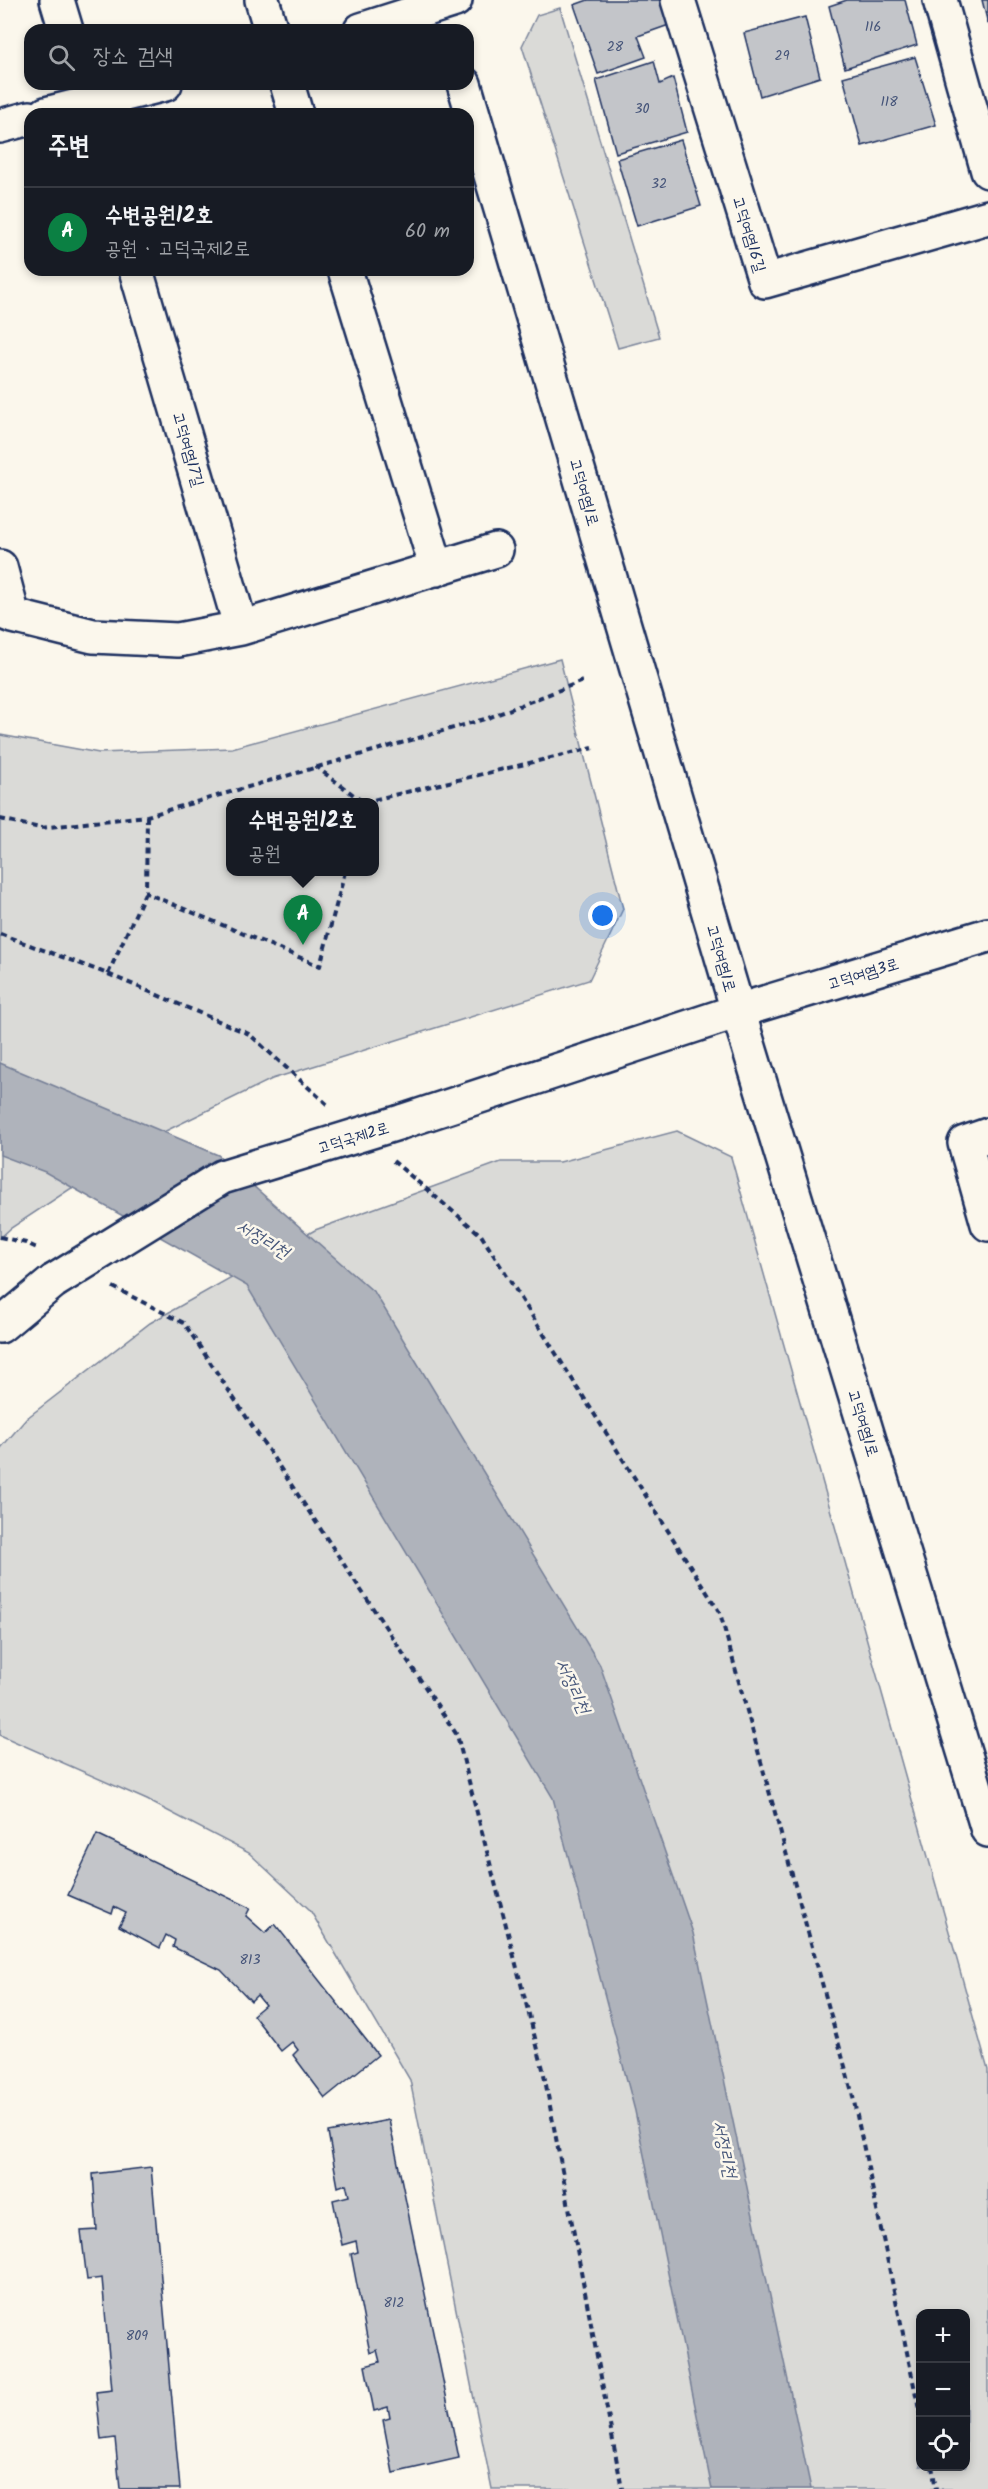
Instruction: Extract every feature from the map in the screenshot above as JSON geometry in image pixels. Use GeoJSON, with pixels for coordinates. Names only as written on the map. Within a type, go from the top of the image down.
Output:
{"type":"FeatureCollection","features":[{"type":"Feature","properties":{"kind":"street"},"geometry":{"type":"LineString","coordinates":[[57,0],[64,24]]}},
{"type":"Feature","properties":{"kind":"street"},"geometry":{"type":"LineString","coordinates":[[262,0],[269,24]]}},
{"type":"Feature","properties":{"kind":"street","name":"고덕여염16길"},"geometry":{"type":"LineString","coordinates":[[678,0],[765,281],[988,217]]}},
{"type":"Feature","properties":{"kind":"street"},"geometry":{"type":"LineString","coordinates":[[940,0],[988,171]]}},
{"type":"Feature","properties":{"kind":"street"},"geometry":{"type":"LineString","coordinates":[[385,24],[446,9]]}},
{"type":"Feature","properties":{"kind":"street"},"geometry":{"type":"LineString","coordinates":[[63,108],[86,100],[135,90]]}},
{"type":"Feature","properties":{"kind":"street"},"geometry":{"type":"LineString","coordinates":[[289,90],[294,108]]}},
{"type":"Feature","properties":{"kind":"street","name":"고덕여염1로"},"geometry":{"type":"LineString","coordinates":[[466,90],[471,108]]}},
{"type":"Feature","properties":{"kind":"street","name":"고덕여염1로"},"geometry":{"type":"LineString","coordinates":[[474,118],[738,1011],[988,1830]]}},
{"type":"Feature","properties":{"kind":"street"},"geometry":{"type":"LineString","coordinates":[[0,126],[24,120]]}},
{"type":"Feature","properties":{"kind":"street","name":"고덕여염17길"},"geometry":{"type":"LineString","coordinates":[[138,276],[241,628]]}},
{"type":"Feature","properties":{"kind":"street"},"geometry":{"type":"LineString","coordinates":[[347,276],[437,569]]}},
{"type":"Feature","properties":{"kind":"street"},"geometry":{"type":"LineString","coordinates":[[0,567],[7,614],[93,636],[178,640],[241,628],[496,550]]}},
{"type":"Feature","properties":{"kind":"street","name":"고덕여염3로"},"geometry":{"type":"LineString","coordinates":[[738,1011],[988,934]]}},
{"type":"Feature","properties":{"kind":"street","name":"고덕국제2로"},"geometry":{"type":"LineString","coordinates":[[0,1326],[51,1267],[222,1177],[401,1122],[738,1011]]}},
{"type":"Feature","properties":{"kind":"street"},"geometry":{"type":"LineString","coordinates":[[988,1135],[965,1143],[988,1224]]}},
{"type":"Feature","properties":{"kind":"path"},"geometry":{"type":"LineString","coordinates":[[0,819],[40,828],[147,816],[488,718],[585,680]]}},
{"type":"Feature","properties":{"kind":"path"},"geometry":{"type":"LineString","coordinates":[[379,798],[593,748]]}},
{"type":"Feature","properties":{"kind":"path"},"geometry":{"type":"LineString","coordinates":[[315,766],[359,798]]}},
{"type":"Feature","properties":{"kind":"path"},"geometry":{"type":"LineString","coordinates":[[108,974],[146,893],[147,816]]}},
{"type":"Feature","properties":{"kind":"path"},"geometry":{"type":"LineString","coordinates":[[146,893],[320,966],[344,876]]}},
{"type":"Feature","properties":{"kind":"path"},"geometry":{"type":"LineString","coordinates":[[0,934],[108,974],[249,1034],[331,1108]]}},
{"type":"Feature","properties":{"kind":"path"},"geometry":{"type":"LineString","coordinates":[[393,1161],[481,1235],[720,1613],[852,2092],[916,2391]]}},
{"type":"Feature","properties":{"kind":"path"},"geometry":{"type":"LineString","coordinates":[[0,1237],[26,1243],[51,1267]]}},
{"type":"Feature","properties":{"kind":"path"},"geometry":{"type":"LineString","coordinates":[[110,1286],[184,1323],[457,1735],[543,2069],[622,2489]]}},
{"type":"Feature","properties":{"kind":"path"},"geometry":{"type":"LineString","coordinates":[[933,2471],[936,2489]]}},
{"type":"Feature","properties":{"kind":"shaded area"},"geometry":{"type":"Polygon","coordinates":[[[560,8],[659,337],[618,348],[522,46],[537,15],[560,8]]]}},
{"type":"Feature","properties":{"kind":"shaded area"},"geometry":{"type":"Polygon","coordinates":[[[560,659],[623,909],[589,980],[272,1079],[135,1146],[11,1228],[0,1238],[0,735],[99,753],[232,748],[560,659]]]}},
{"type":"Feature","properties":{"kind":"shaded area"},"geometry":{"type":"Polygon","coordinates":[[[677,1131],[731,1157],[988,2070],[988,2489],[492,2489],[410,2080],[310,1910],[249,1853],[147,1800],[0,1735],[0,1449],[27,1418],[150,1323],[315,1230],[501,1162],[560,1162],[677,1131]]]}},
{"type":"Feature","properties":{"kind":"water","name":"서정리천"},"geometry":{"type":"Polygon","coordinates":[[[0,1063],[218,1155],[375,1293],[600,1665],[693,1933],[811,2489],[712,2489],[635,2111],[553,1798],[247,1286],[45,1172],[0,1155],[0,1063]]]}},
{"type":"Feature","properties":{"kind":"building"},"geometry":{"type":"Polygon","coordinates":[[[588,0],[662,0],[669,25],[638,36],[646,57],[598,74],[574,5],[588,0]]]}},
{"type":"Feature","properties":{"kind":"building"},"geometry":{"type":"Polygon","coordinates":[[[847,0],[905,0],[917,45],[845,68],[829,6],[847,0]]]}},
{"type":"Feature","properties":{"kind":"building"},"geometry":{"type":"Polygon","coordinates":[[[982,0],[988,0],[988,24],[982,0]]]}},
{"type":"Feature","properties":{"kind":"building"},"geometry":{"type":"Polygon","coordinates":[[[805,17],[820,77],[760,96],[744,33],[805,17]]]}},
{"type":"Feature","properties":{"kind":"building"},"geometry":{"type":"Polygon","coordinates":[[[915,57],[936,125],[862,146],[843,77],[915,57]]]}},
{"type":"Feature","properties":{"kind":"building"},"geometry":{"type":"Polygon","coordinates":[[[654,61],[660,84],[673,78],[687,132],[616,153],[596,80],[654,61]]]}},
{"type":"Feature","properties":{"kind":"building"},"geometry":{"type":"Polygon","coordinates":[[[681,140],[701,206],[637,226],[617,159],[681,140]]]}},
{"type":"Feature","properties":{"kind":"building"},"geometry":{"type":"Polygon","coordinates":[[[97,1834],[250,1908],[246,1916],[265,1933],[275,1924],[378,2055],[325,2098],[293,2055],[298,2050],[292,2042],[281,2051],[253,2015],[265,2005],[257,1995],[251,2001],[221,1970],[173,1947],[175,1940],[166,1935],[160,1948],[119,1926],[126,1913],[114,1907],[112,1914],[68,1895],[97,1834]]]}},
{"type":"Feature","properties":{"kind":"building"},"geometry":{"type":"Polygon","coordinates":[[[389,2120],[459,2458],[393,2473],[383,2420],[390,2418],[388,2407],[374,2411],[365,2366],[380,2362],[377,2350],[370,2353],[351,2254],[358,2252],[356,2241],[342,2245],[333,2200],[349,2196],[346,2184],[338,2187],[328,2132],[389,2120]]]}},
{"type":"Feature","properties":{"kind":"building"},"geometry":{"type":"Polygon","coordinates":[[[151,2167],[180,2489],[120,2489],[115,2438],[101,2440],[96,2392],[112,2390],[102,2278],[87,2280],[81,2231],[97,2230],[93,2174],[151,2167]]]}},
{"type":"Feature","properties":{"kind":"place","name":"수변공원12호"},"geometry":{"type":"Point","coordinates":[303,945]}}]}
